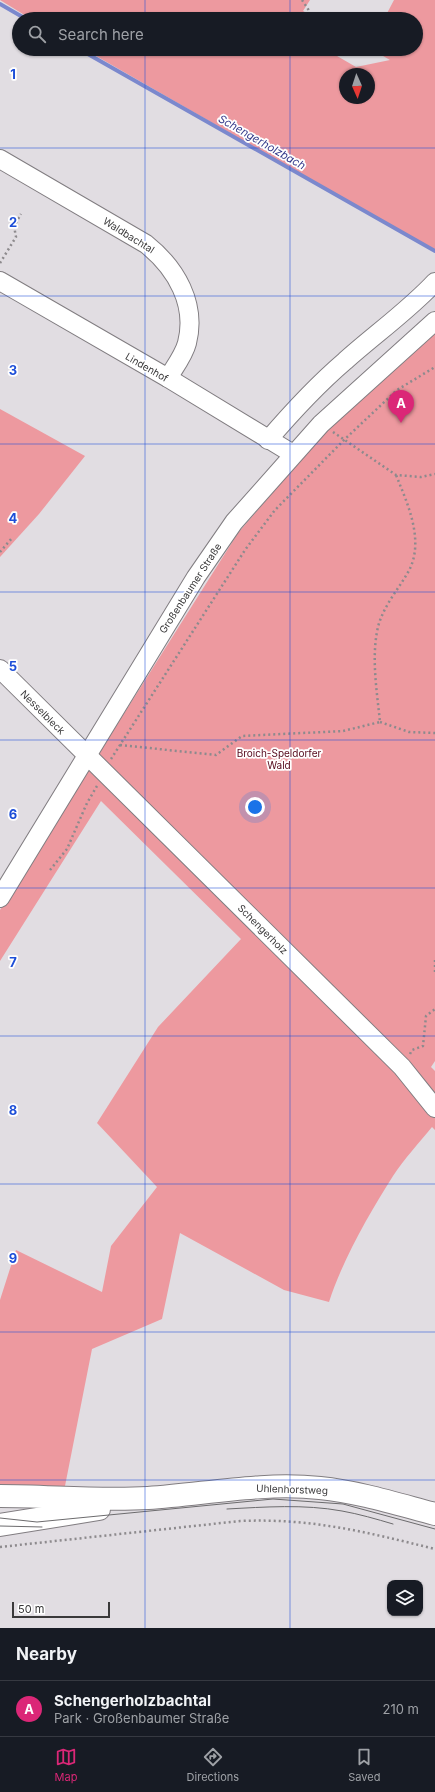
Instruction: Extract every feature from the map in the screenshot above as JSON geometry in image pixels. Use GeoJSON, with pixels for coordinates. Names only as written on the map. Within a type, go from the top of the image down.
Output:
{"type":"FeatureCollection","features":[{"type":"Feature","properties":{"kind":"main road","name":"Uhlenhorstweg"},"geometry":{"type":"LineString","coordinates":[[4,1497],[54,1499],[147,1498],[254,1487],[295,1487],[352,1493],[435,1514]]}},
{"type":"Feature","properties":{"kind":"main road","name":"Uhlenhorstweg"},"geometry":{"type":"LineString","coordinates":[[3,1524],[104,1509],[147,1498]]}},
{"type":"Feature","properties":{"kind":"street","name":"Waldbachtal"},"geometry":{"type":"LineString","coordinates":[[0,159],[146,244],[157,252],[175,274],[183,288],[187,302],[189,330],[187,345],[168,378]]}},
{"type":"Feature","properties":{"kind":"street","name":"Lindenhof"},"geometry":{"type":"LineString","coordinates":[[0,282],[168,378],[293,454]]}},
{"type":"Feature","properties":{"kind":"street"},"geometry":{"type":"LineString","coordinates":[[268,440],[304,399],[346,360],[427,300],[435,282]]}},
{"type":"Feature","properties":{"kind":"street","name":"Großenbaumer Straße"},"geometry":{"type":"LineString","coordinates":[[0,898],[196,577],[234,522],[321,424],[435,321]]}},
{"type":"Feature","properties":{"kind":"street","name":"Nesselbleck"},"geometry":{"type":"LineString","coordinates":[[0,668],[86,755]]}},
{"type":"Feature","properties":{"kind":"street","name":"Schengerholz"},"geometry":{"type":"LineString","coordinates":[[86,755],[402,1067],[435,1108]]}},
{"type":"Feature","properties":{"kind":"path"},"geometry":{"type":"LineString","coordinates":[[302,0],[309,12]]}},
{"type":"Feature","properties":{"kind":"path"},"geometry":{"type":"LineString","coordinates":[[0,263],[16,237],[14,226],[21,214]]}},
{"type":"Feature","properties":{"kind":"path"},"geometry":{"type":"LineString","coordinates":[[50,870],[66,849],[103,771],[245,550],[275,510],[345,439],[397,390],[435,367]]}},
{"type":"Feature","properties":{"kind":"path"},"geometry":{"type":"LineString","coordinates":[[345,439],[396,475],[421,476],[435,474]]}},
{"type":"Feature","properties":{"kind":"path"},"geometry":{"type":"LineString","coordinates":[[380,722],[375,651],[378,626],[392,596],[412,564],[417,541],[408,505],[396,475]]}},
{"type":"Feature","properties":{"kind":"path"},"geometry":{"type":"LineString","coordinates":[[0,552],[12,538]]}},
{"type":"Feature","properties":{"kind":"path"},"geometry":{"type":"LineString","coordinates":[[120,745],[216,756],[242,736],[343,731],[380,722],[409,732],[435,733]]}},
{"type":"Feature","properties":{"kind":"path"},"geometry":{"type":"LineString","coordinates":[[435,960],[435,973]]}},
{"type":"Feature","properties":{"kind":"path"},"geometry":{"type":"LineString","coordinates":[[402,1067],[412,1050],[423,1046],[426,1016],[435,1009]]}},
{"type":"Feature","properties":{"kind":"path"},"geometry":{"type":"LineString","coordinates":[[0,1547],[240,1521],[267,1520],[333,1525],[435,1549]]}},
{"type":"Feature","properties":{"kind":"green space"},"geometry":{"type":"Polygon","coordinates":[[[0,0],[310,0],[303,11],[305,12],[20,12],[0,0]]]}},
{"type":"Feature","properties":{"kind":"green space"},"geometry":{"type":"Polygon","coordinates":[[[394,0],[435,0],[435,251],[96,56],[337,56],[356,67],[390,60],[383,56],[423,56],[423,12],[388,12],[394,0]]]}},
{"type":"Feature","properties":{"kind":"green space","name":"Broich-Speldorfer Wald"},"geometry":{"type":"Polygon","coordinates":[[[435,332],[435,1061],[431,1067],[435,1071],[435,1130],[432,1127],[402,1163],[384,1190],[341,1270],[329,1302],[284,1290],[180,1233],[162,1319],[92,1349],[64,1491],[0,1493],[0,1300],[16,1250],[102,1292],[111,1246],[157,1187],[97,1123],[158,1027],[241,939],[101,801],[0,961],[0,910],[238,533],[328,428],[435,332]]]}},
{"type":"Feature","properties":{"kind":"green space"},"geometry":{"type":"Polygon","coordinates":[[[0,409],[85,456],[39,514],[0,557],[0,409]]]}},
{"type":"Feature","properties":{"kind":"waterway","name":"Schengerholzbach"},"geometry":{"type":"LineString","coordinates":[[0,4],[14,12]]}},
{"type":"Feature","properties":{"kind":"waterway","name":"Schengerholzbach"},"geometry":{"type":"LineString","coordinates":[[91,56],[435,251]]}},
{"type":"Feature","properties":{"kind":"tram line"},"geometry":{"type":"LineString","coordinates":[[0,1518],[37,1522],[273,1499],[343,1504],[435,1529]]}},
{"type":"Feature","properties":{"kind":"tram line"},"geometry":{"type":"LineString","coordinates":[[227,1509],[256,1507],[313,1507],[348,1512],[393,1524]]}},
{"type":"Feature","properties":{"kind":"tram line"},"geometry":{"type":"LineString","coordinates":[[0,1526],[42,1527]]}},
{"type":"Feature","properties":{"kind":"place","name":"Schengerholzbachtal"},"geometry":{"type":"Point","coordinates":[401,423]}}]}
